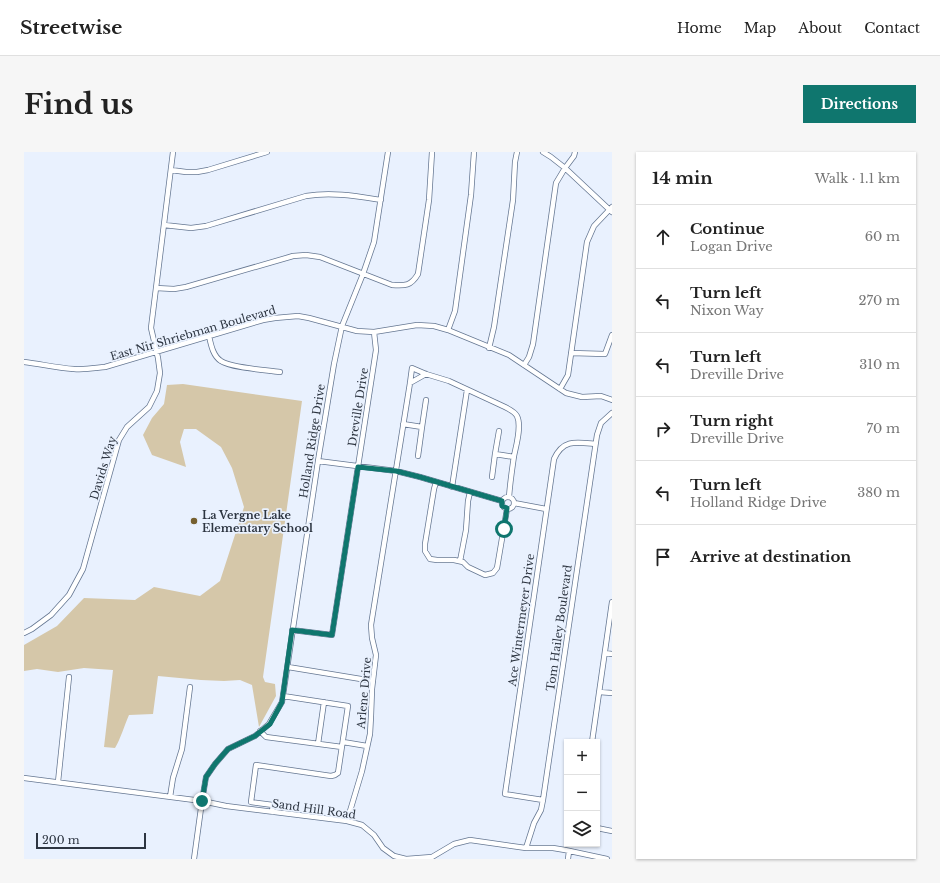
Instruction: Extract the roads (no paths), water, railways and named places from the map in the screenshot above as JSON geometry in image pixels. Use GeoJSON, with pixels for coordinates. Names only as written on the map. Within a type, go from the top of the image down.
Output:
{"type":"FeatureCollection","features":[{"type":"Feature","properties":{"kind":"street","name":"Davids Way"},"geometry":{"type":"LineString","coordinates":[[24,633],[32,629],[51,614],[69,594],[83,569],[119,440],[127,427],[149,407],[157,391],[160,372],[151,328],[173,152]]}},
{"type":"Feature","properties":{"kind":"street"},"geometry":{"type":"LineString","coordinates":[[171,170],[197,172],[208,170],[267,152]]}},
{"type":"Feature","properties":{"kind":"street","name":"Holland Ridge Drive"},"geometry":{"type":"LineString","coordinates":[[194,859],[206,777],[228,749],[255,736],[270,724],[282,702],[334,364],[342,326],[374,242],[388,152]]}},
{"type":"Feature","properties":{"kind":"street"},"geometry":{"type":"LineString","coordinates":[[156,288],[174,289],[186,287],[293,256],[306,255],[320,257],[392,285],[403,286],[412,282],[418,274],[429,200],[432,152]]}},
{"type":"Feature","properties":{"kind":"street"},"geometry":{"type":"LineString","coordinates":[[448,330],[455,311],[472,195],[474,152]]}},
{"type":"Feature","properties":{"kind":"street"},"geometry":{"type":"LineString","coordinates":[[490,348],[513,200],[517,152]]}},
{"type":"Feature","properties":{"kind":"street"},"geometry":{"type":"LineString","coordinates":[[543,152],[551,156],[611,210],[594,226],[587,242],[568,375],[560,389]]}},
{"type":"Feature","properties":{"kind":"street"},"geometry":{"type":"LineString","coordinates":[[524,365],[529,357],[533,344],[556,183],[574,156],[575,152]]}},
{"type":"Feature","properties":{"kind":"street"},"geometry":{"type":"LineString","coordinates":[[164,225],[191,228],[206,226],[306,196],[319,194],[356,196],[381,200]]}},
{"type":"Feature","properties":{"kind":"street","name":"East Nir Shriebman Boulevard"},"geometry":{"type":"LineString","coordinates":[[24,362],[61,368],[88,369],[114,364],[263,320],[287,316],[298,316],[357,331],[374,332],[417,326],[434,326],[448,330],[509,355],[566,392],[582,397],[601,396],[612,400]]}},
{"type":"Feature","properties":{"kind":"street","name":"Dreville Drive"},"geometry":{"type":"LineString","coordinates":[[292,630],[332,635],[376,350],[374,332]]}},
{"type":"Feature","properties":{"kind":"street"},"geometry":{"type":"LineString","coordinates":[[571,353],[605,354],[612,335]]}},
{"type":"Feature","properties":{"kind":"street"},"geometry":{"type":"LineString","coordinates":[[209,336],[214,353],[221,362],[235,366],[280,372]]}},
{"type":"Feature","properties":{"kind":"street","name":"Arlene Drive"},"geometry":{"type":"LineString","coordinates":[[347,821],[359,782],[367,746],[376,655],[372,638],[372,625],[412,368],[426,374]]}},
{"type":"Feature","properties":{"kind":"street"},"geometry":{"type":"LineString","coordinates":[[410,383],[426,374],[449,381],[513,412],[519,421],[509,496],[514,503],[546,509]]}},
{"type":"Feature","properties":{"kind":"street"},"geometry":{"type":"LineString","coordinates":[[452,487],[467,390]]}},
{"type":"Feature","properties":{"kind":"street"},"geometry":{"type":"LineString","coordinates":[[418,456],[426,400]]}},
{"type":"Feature","properties":{"kind":"street","name":"Tom Hailey Boulevard"},"geometry":{"type":"LineString","coordinates":[[526,848],[534,823],[541,810],[595,444],[601,423],[612,413]]}},
{"type":"Feature","properties":{"kind":"street"},"geometry":{"type":"LineString","coordinates":[[403,424],[422,427]]}},
{"type":"Feature","properties":{"kind":"street"},"geometry":{"type":"LineString","coordinates":[[492,477],[499,431]]}},
{"type":"Feature","properties":{"kind":"street","name":"Ace Wintermeyer Drive"},"geometry":{"type":"LineString","coordinates":[[542,800],[505,794],[546,509],[554,459],[557,452],[570,443],[579,442],[595,444]]}},
{"type":"Feature","properties":{"kind":"street"},"geometry":{"type":"LineString","coordinates":[[495,454],[514,457]]}},
{"type":"Feature","properties":{"kind":"street"},"geometry":{"type":"LineString","coordinates":[[318,461],[396,471],[502,501]]}},
{"type":"Feature","properties":{"kind":"street"},"geometry":{"type":"LineString","coordinates":[[436,482],[425,544],[425,551],[430,558],[437,560],[460,561],[479,573],[486,575],[493,573],[497,568],[507,508]]}},
{"type":"Feature","properties":{"kind":"street"},"geometry":{"type":"LineString","coordinates":[[460,561],[466,530],[470,492]]}},
{"type":"Feature","properties":{"kind":"street"},"geometry":{"type":"LineString","coordinates":[[502,501],[505,497],[509,496]]}},
{"type":"Feature","properties":{"kind":"street"},"geometry":{"type":"LineString","coordinates":[[502,501],[502,506],[507,508]]}},
{"type":"Feature","properties":{"kind":"street"},"geometry":{"type":"LineString","coordinates":[[507,508],[511,507],[514,503]]}},
{"type":"Feature","properties":{"kind":"street"},"geometry":{"type":"LineString","coordinates":[[592,739],[612,602]]}},
{"type":"Feature","properties":{"kind":"street"},"geometry":{"type":"LineString","coordinates":[[605,653],[612,654]]}},
{"type":"Feature","properties":{"kind":"street"},"geometry":{"type":"LineString","coordinates":[[288,667],[373,681]]}},
{"type":"Feature","properties":{"kind":"street"},"geometry":{"type":"LineString","coordinates":[[58,782],[69,677]]}},
{"type":"Feature","properties":{"kind":"street"},"geometry":{"type":"LineString","coordinates":[[170,797],[173,778],[182,750],[190,687]]}},
{"type":"Feature","properties":{"kind":"street"},"geometry":{"type":"LineString","coordinates":[[599,692],[612,694]]}},
{"type":"Feature","properties":{"kind":"street"},"geometry":{"type":"LineString","coordinates":[[272,812],[273,805],[251,802],[256,765],[331,776],[335,775],[338,773],[348,706],[283,696]]}},
{"type":"Feature","properties":{"kind":"street"},"geometry":{"type":"LineString","coordinates":[[318,744],[324,702]]}},
{"type":"Feature","properties":{"kind":"street"},"geometry":{"type":"LineString","coordinates":[[260,731],[266,736],[318,744],[367,746]]}},
{"type":"Feature","properties":{"kind":"street","name":"Sand Hill Road"},"geometry":{"type":"LineString","coordinates":[[24,778],[347,821],[362,825],[374,835],[383,848],[394,856],[406,859],[432,857],[454,844],[470,840],[526,848],[553,848],[607,859]]}},
{"type":"Feature","properties":{"kind":"street"},"geometry":{"type":"LineString","coordinates":[[600,829],[612,831]]}},
{"type":"Feature","properties":{"kind":"street"},"geometry":{"type":"LineString","coordinates":[[568,859],[569,851]]}},
{"type":"Feature","properties":{"kind":"place","name":"La Vergne Lake Elementary School"},"geometry":{"type":"Point","coordinates":[194,521]}}]}
